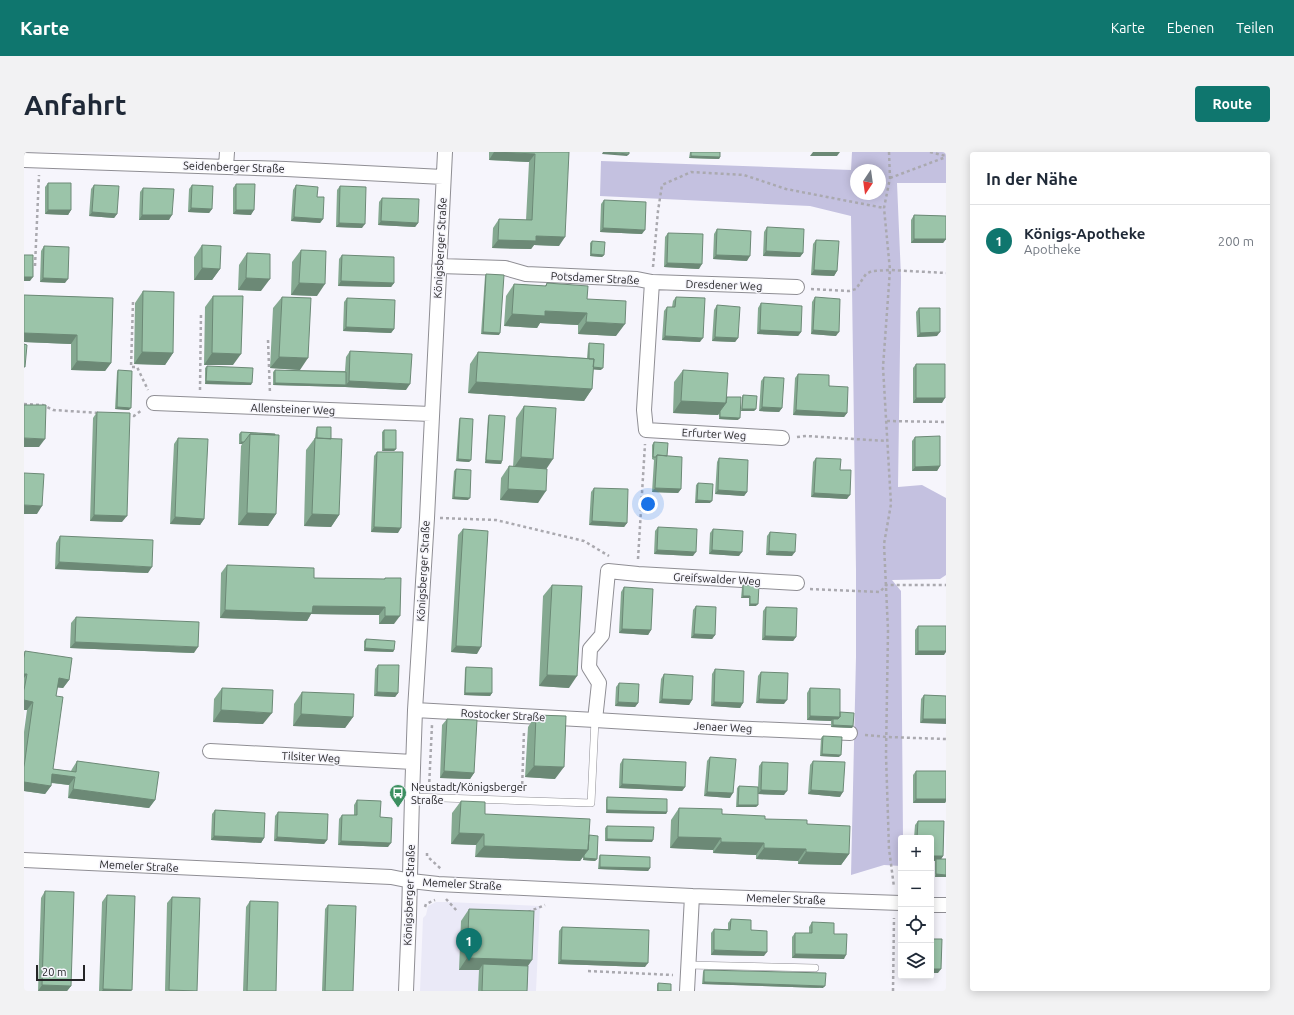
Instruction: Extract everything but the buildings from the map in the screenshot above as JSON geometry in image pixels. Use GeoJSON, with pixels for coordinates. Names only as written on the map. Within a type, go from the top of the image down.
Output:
{"type":"FeatureCollection","features":[{"type":"Feature","properties":{"kind":"street"},"geometry":{"type":"LineString","coordinates":[[226,167],[227,152]]}},
{"type":"Feature","properties":{"kind":"street","name":"Königsberger Straße"},"geometry":{"type":"LineString","coordinates":[[406,991],[415,710],[427,518],[445,152]]}},
{"type":"Feature","properties":{"kind":"street","name":"Seidenberger Straße"},"geometry":{"type":"LineString","coordinates":[[29,158],[443,177]]}},
{"type":"Feature","properties":{"kind":"street","name":"Potsdamer Straße"},"geometry":{"type":"LineString","coordinates":[[439,266],[504,268],[526,274],[637,279],[652,282],[644,410],[646,430]]}},
{"type":"Feature","properties":{"kind":"street","name":"Dresdener Weg"},"geometry":{"type":"LineString","coordinates":[[652,282],[797,287]]}},
{"type":"Feature","properties":{"kind":"street","name":"Allensteiner Weg"},"geometry":{"type":"LineString","coordinates":[[154,403],[431,414]]}},
{"type":"Feature","properties":{"kind":"street","name":"Erfurter Weg"},"geometry":{"type":"LineString","coordinates":[[646,430],[782,438]]}},
{"type":"Feature","properties":{"kind":"street"},"geometry":{"type":"LineString","coordinates":[[595,720],[599,683],[589,667],[590,649],[602,635],[608,571],[638,574]]}},
{"type":"Feature","properties":{"kind":"street","name":"Greifswalder Weg"},"geometry":{"type":"LineString","coordinates":[[638,574],[797,583]]}},
{"type":"Feature","properties":{"kind":"street","name":"Rostocker Straße"},"geometry":{"type":"LineString","coordinates":[[415,710],[595,720]]}},
{"type":"Feature","properties":{"kind":"street","name":"Jenaer Weg"},"geometry":{"type":"LineString","coordinates":[[595,720],[850,733]]}},
{"type":"Feature","properties":{"kind":"street","name":"Tilsiter Weg"},"geometry":{"type":"LineString","coordinates":[[210,751],[413,762]]}},
{"type":"Feature","properties":{"kind":"street","name":"Memeler Straße"},"geometry":{"type":"LineString","coordinates":[[24,860],[391,877],[438,884],[692,896],[898,903]]}},
{"type":"Feature","properties":{"kind":"street"},"geometry":{"type":"LineString","coordinates":[[686,991],[692,896]]}},
{"type":"Feature","properties":{"kind":"street"},"geometry":{"type":"LineString","coordinates":[[934,905],[946,905]]}},
{"type":"Feature","properties":{"kind":"lane"},"geometry":{"type":"LineString","coordinates":[[412,797],[591,803],[595,720]]}},
{"type":"Feature","properties":{"kind":"lane"},"geometry":{"type":"LineString","coordinates":[[688,971],[816,968]]}},
{"type":"Feature","properties":{"kind":"path"},"geometry":{"type":"LineString","coordinates":[[889,152],[890,178],[884,208],[890,270],[883,367],[891,504],[884,544],[888,630],[886,755],[889,849],[894,887],[898,888]]}},
{"type":"Feature","properties":{"kind":"path"},"geometry":{"type":"LineString","coordinates":[[930,152],[946,157]]}},
{"type":"Feature","properties":{"kind":"path"},"geometry":{"type":"LineString","coordinates":[[890,178],[946,157]]}},
{"type":"Feature","properties":{"kind":"path"},"geometry":{"type":"LineString","coordinates":[[29,158],[35,266]]}},
{"type":"Feature","properties":{"kind":"path"},"geometry":{"type":"LineString","coordinates":[[652,282],[658,211],[662,185],[691,172],[744,175],[786,189],[884,208]]}},
{"type":"Feature","properties":{"kind":"path"},"geometry":{"type":"LineString","coordinates":[[797,287],[849,292],[856,289],[866,274],[872,271],[890,270],[946,273]]}},
{"type":"Feature","properties":{"kind":"path"},"geometry":{"type":"LineString","coordinates":[[127,415],[134,416],[154,403],[137,367],[131,366],[132,302]]}},
{"type":"Feature","properties":{"kind":"path"},"geometry":{"type":"LineString","coordinates":[[199,405],[201,312]]}},
{"type":"Feature","properties":{"kind":"path"},"geometry":{"type":"LineString","coordinates":[[268,340],[270,408]]}},
{"type":"Feature","properties":{"kind":"path"},"geometry":{"type":"LineString","coordinates":[[24,404],[43,405],[53,410],[105,414]]}},
{"type":"Feature","properties":{"kind":"path"},"geometry":{"type":"LineString","coordinates":[[887,421],[946,422]]}},
{"type":"Feature","properties":{"kind":"path"},"geometry":{"type":"LineString","coordinates":[[638,574],[646,430]]}},
{"type":"Feature","properties":{"kind":"path"},"geometry":{"type":"LineString","coordinates":[[782,438],[806,436],[887,441]]}},
{"type":"Feature","properties":{"kind":"path"},"geometry":{"type":"LineString","coordinates":[[427,518],[496,520],[584,541],[611,557]]}},
{"type":"Feature","properties":{"kind":"path"},"geometry":{"type":"LineString","coordinates":[[797,583],[809,589],[880,592],[886,585],[946,585]]}},
{"type":"Feature","properties":{"kind":"path"},"geometry":{"type":"LineString","coordinates":[[429,797],[432,711]]}},
{"type":"Feature","properties":{"kind":"path"},"geometry":{"type":"LineString","coordinates":[[521,801],[524,716]]}},
{"type":"Feature","properties":{"kind":"path"},"geometry":{"type":"LineString","coordinates":[[864,735],[946,739]]}},
{"type":"Feature","properties":{"kind":"path"},"geometry":{"type":"LineString","coordinates":[[411,845],[426,846],[427,856],[443,871]]}},
{"type":"Feature","properties":{"kind":"path"},"geometry":{"type":"LineString","coordinates":[[446,899],[458,912]]}},
{"type":"Feature","properties":{"kind":"path"},"geometry":{"type":"LineString","coordinates":[[526,913],[547,904]]}},
{"type":"Feature","properties":{"kind":"path"},"geometry":{"type":"LineString","coordinates":[[893,991],[894,917]]}},
{"type":"Feature","properties":{"kind":"path"},"geometry":{"type":"LineString","coordinates":[[588,971],[688,971]]}},
{"type":"Feature","properties":{"kind":"shaded area"},"geometry":{"type":"Polygon","coordinates":[[[852,152],[946,152],[946,183],[897,183],[901,277],[898,487],[922,485],[946,498],[946,575],[940,579],[892,580],[901,591],[903,835],[898,835],[898,866],[884,865],[851,875],[856,657],[856,570],[851,216],[810,206],[600,196],[601,161],[850,170],[850,200],[886,200],[886,164],[851,164],[852,152]]]}},
{"type":"Feature","properties":{"kind":"shaded area"},"geometry":{"type":"Polygon","coordinates":[[[436,902],[540,906],[536,991],[420,991],[423,918],[426,915],[428,906],[436,902]]]}},
{"type":"Feature","properties":{"kind":"place","name":"Neustadt/Königsberger Straße"},"geometry":{"type":"Point","coordinates":[398,808]}},
{"type":"Feature","properties":{"kind":"place","name":"Königs-Apotheke"},"geometry":{"type":"Point","coordinates":[469,961]}}]}
